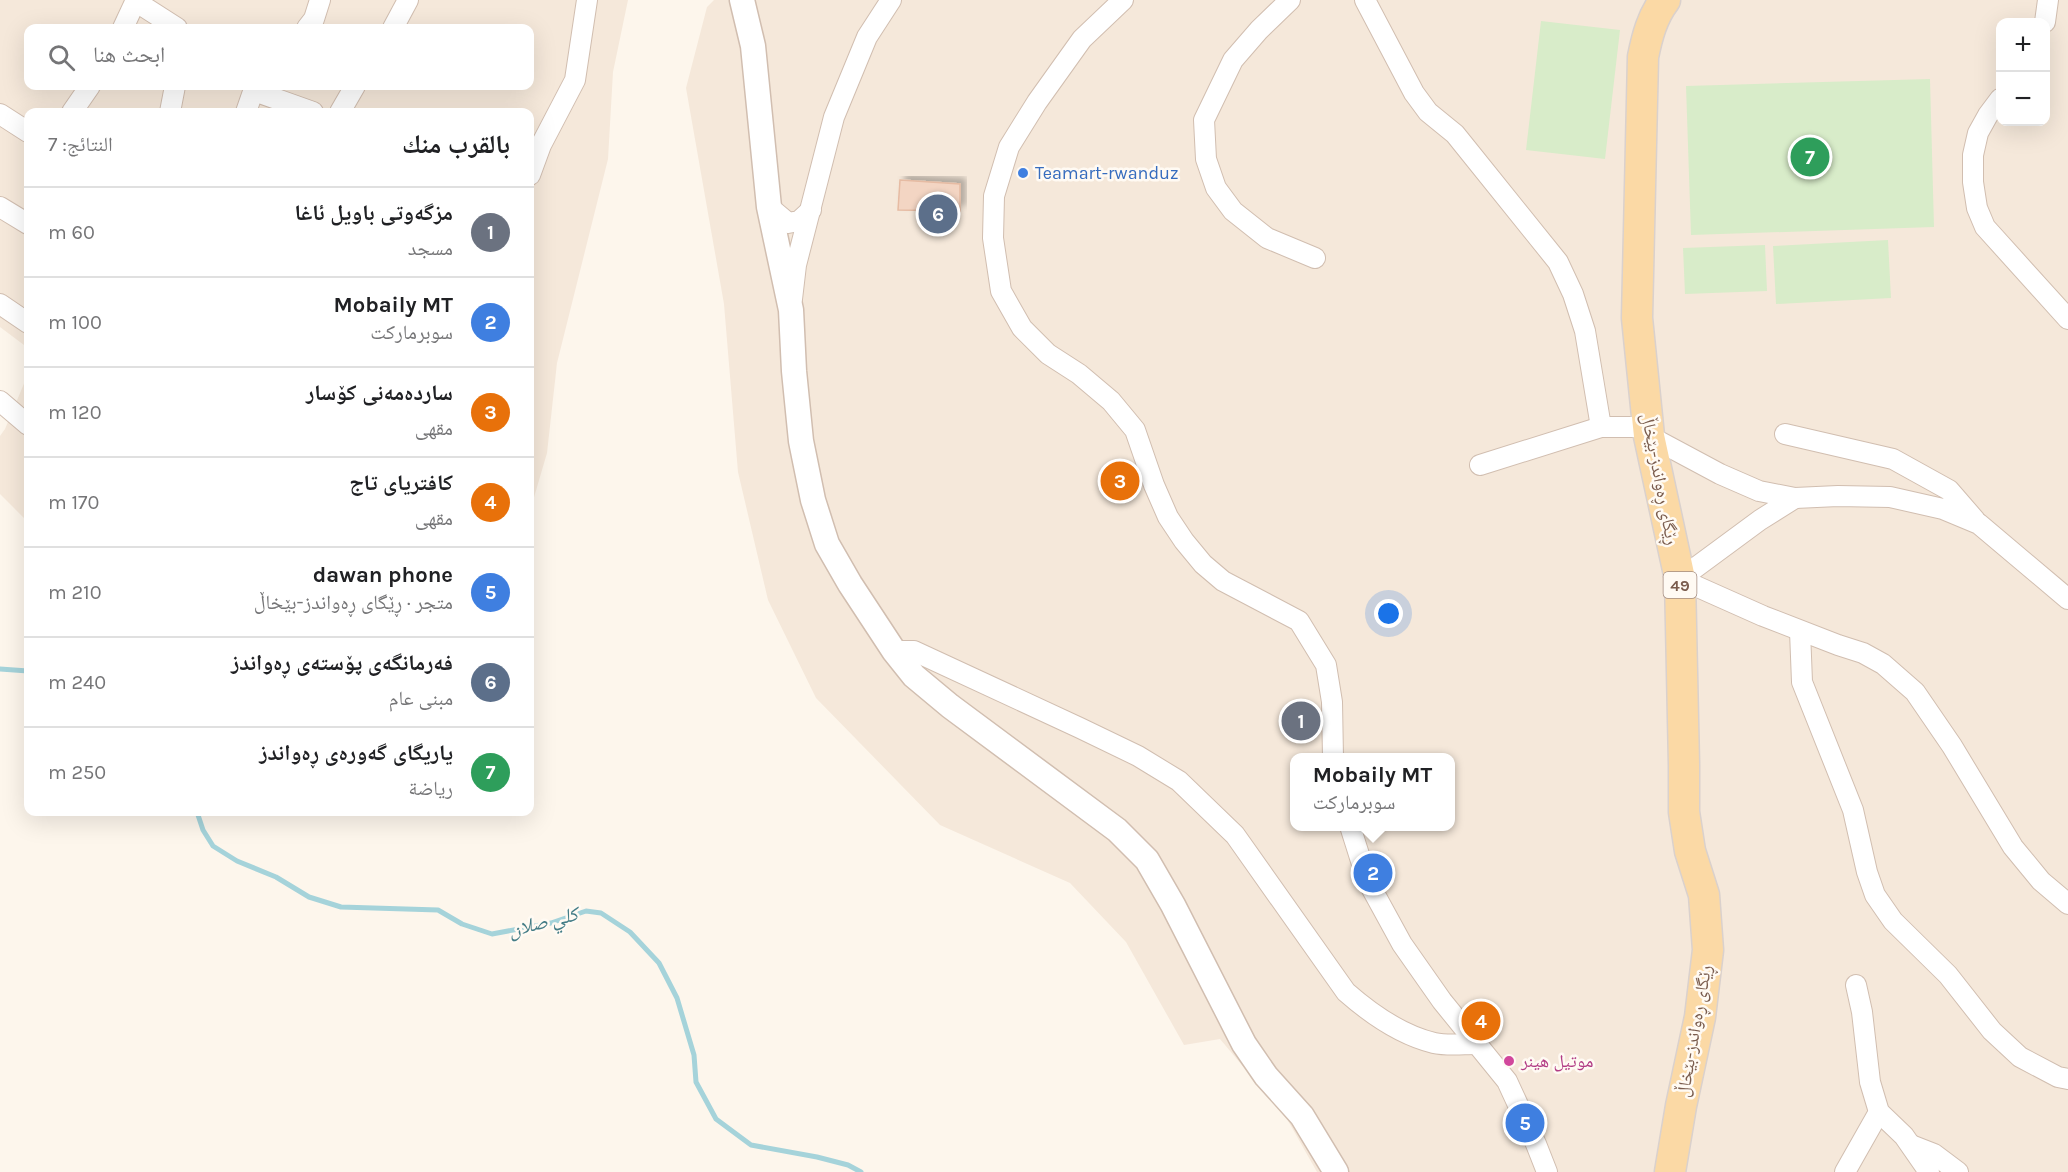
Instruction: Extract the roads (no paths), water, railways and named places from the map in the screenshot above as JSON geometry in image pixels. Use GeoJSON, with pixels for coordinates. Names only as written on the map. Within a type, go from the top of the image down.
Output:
{"type":"FeatureCollection","features":[{"type":"Feature","properties":{"kind":"main road","name":"ڕێگای ڕەواندز-بێخاڵ"},"geometry":{"type":"LineString","coordinates":[[1665,0],[1653,20],[1643,57],[1637,318],[1649,432],[1680,579],[1684,812],[1690,851],[1704,895],[1708,950],[1700,1017],[1670,1172]]}},
{"type":"Feature","properties":{"kind":"street"},"geometry":{"type":"LineString","coordinates":[[310,24],[320,0]]}},
{"type":"Feature","properties":{"kind":"street"},"geometry":{"type":"LineString","coordinates":[[395,24],[408,0]]}},
{"type":"Feature","properties":{"kind":"street"},"geometry":{"type":"LineString","coordinates":[[534,164],[541,145],[575,80],[588,0]]}},
{"type":"Feature","properties":{"kind":"street"},"geometry":{"type":"LineString","coordinates":[[741,0],[753,46],[769,207],[791,310]]}},
{"type":"Feature","properties":{"kind":"street"},"geometry":{"type":"LineString","coordinates":[[891,0],[867,37],[838,107],[822,158],[796,265],[791,310],[800,430],[813,500],[827,544],[894,651],[914,676],[950,706],[1117,830],[1147,860],[1173,905],[1244,1044],[1266,1076],[1302,1116],[1336,1172]]}},
{"type":"Feature","properties":{"kind":"street"},"geometry":{"type":"LineString","coordinates":[[1123,0],[1082,39],[1037,102],[1009,147],[994,196],[993,238],[1001,291],[1022,328],[1048,354],[1078,374],[1111,401],[1135,430],[1168,517],[1203,564],[1223,581],[1299,621],[1326,664],[1332,702],[1333,753]]}},
{"type":"Feature","properties":{"kind":"street"},"geometry":{"type":"LineString","coordinates":[[1290,0],[1259,30],[1233,60],[1204,120],[1206,159],[1216,188],[1233,211],[1268,238],[1315,258]]}},
{"type":"Feature","properties":{"kind":"street"},"geometry":{"type":"LineString","coordinates":[[1365,0],[1414,93],[1428,112],[1455,134],[1558,262],[1573,294],[1585,331],[1601,427]]}},
{"type":"Feature","properties":{"kind":"street"},"geometry":{"type":"LineString","coordinates":[[2046,18],[2048,0]]}},
{"type":"Feature","properties":{"kind":"street"},"geometry":{"type":"LineString","coordinates":[[125,24],[136,1],[171,24]]}},
{"type":"Feature","properties":{"kind":"street"},"geometry":{"type":"LineString","coordinates":[[75,108],[87,90]]}},
{"type":"Feature","properties":{"kind":"street"},"geometry":{"type":"LineString","coordinates":[[171,108],[174,90]]}},
{"type":"Feature","properties":{"kind":"street"},"geometry":{"type":"LineString","coordinates":[[247,108],[253,90]]}},
{"type":"Feature","properties":{"kind":"street"},"geometry":{"type":"LineString","coordinates":[[259,90],[303,108]]}},
{"type":"Feature","properties":{"kind":"street"},"geometry":{"type":"LineString","coordinates":[[342,108],[353,90]]}},
{"type":"Feature","properties":{"kind":"street"},"geometry":{"type":"LineString","coordinates":[[1996,105],[1978,133],[1973,155],[1973,182],[1977,208],[1986,227],[2068,319]]}},
{"type":"Feature","properties":{"kind":"street"},"geometry":{"type":"LineString","coordinates":[[0,114],[24,129]]}},
{"type":"Feature","properties":{"kind":"street"},"geometry":{"type":"LineString","coordinates":[[0,207],[24,222]]}},
{"type":"Feature","properties":{"kind":"street"},"geometry":{"type":"LineString","coordinates":[[769,207],[788,223],[798,221],[811,210]]}},
{"type":"Feature","properties":{"kind":"street"},"geometry":{"type":"LineString","coordinates":[[0,304],[24,321]]}},
{"type":"Feature","properties":{"kind":"street"},"geometry":{"type":"LineString","coordinates":[[0,401],[24,422]]}},
{"type":"Feature","properties":{"kind":"street"},"geometry":{"type":"LineString","coordinates":[[1480,465],[1601,427],[1649,432],[1720,474],[1759,491],[1795,498],[1890,497],[1942,509],[1979,524]]}},
{"type":"Feature","properties":{"kind":"street"},"geometry":{"type":"LineString","coordinates":[[1785,434],[1893,459],[1949,490],[1979,524],[2068,599]]}},
{"type":"Feature","properties":{"kind":"street"},"geometry":{"type":"LineString","coordinates":[[1680,579],[1760,520],[1795,498]]}},
{"type":"Feature","properties":{"kind":"street"},"geometry":{"type":"LineString","coordinates":[[1680,579],[1800,631],[1863,653],[1883,664],[1915,692],[1952,746],[2013,847],[2041,881],[2068,904]]}},
{"type":"Feature","properties":{"kind":"street"},"geometry":{"type":"LineString","coordinates":[[1800,631],[1802,682],[1853,810],[1867,872],[1875,895],[1893,921],[1948,975],[1992,1031],[2020,1057],[2058,1077],[2068,1079]]}},
{"type":"Feature","properties":{"kind":"street"},"geometry":{"type":"LineString","coordinates":[[894,651],[914,651],[1138,756],[1179,781],[1235,835],[1346,992],[1368,1011],[1399,1029],[1435,1044],[1476,1044]]}},
{"type":"Feature","properties":{"kind":"street"},"geometry":{"type":"LineString","coordinates":[[1352,831],[1367,880],[1402,944],[1442,1001],[1507,1081],[1547,1172]]}},
{"type":"Feature","properties":{"kind":"street"},"geometry":{"type":"LineString","coordinates":[[1856,985],[1862,1012],[1870,1082],[1879,1112],[1911,1145],[1929,1172]]}},
{"type":"Feature","properties":{"kind":"street"},"geometry":{"type":"LineString","coordinates":[[1845,1172],[1879,1112]]}},
{"type":"Feature","properties":{"kind":"street"},"geometry":{"type":"LineString","coordinates":[[1911,1145],[1934,1154],[1958,1172]]}},
{"type":"Feature","properties":{"kind":"waterway","name":"كلي صلان"},"geometry":{"type":"LineString","coordinates":[[0,669],[24,671]]}},
{"type":"Feature","properties":{"kind":"waterway","name":"كلي صلان"},"geometry":{"type":"LineString","coordinates":[[198,816],[203,830],[213,846],[237,861],[276,877],[309,897],[341,907],[438,910],[462,924],[492,934],[551,923],[586,911],[601,913],[630,932],[659,963],[677,998],[694,1055],[696,1082],[716,1119],[751,1145],[817,1157],[848,1165],[861,1172]]}},
{"type":"Feature","properties":{"kind":"place","name":"یاریگای گەورەی ڕەواندز"},"geometry":{"type":"Point","coordinates":[1810,157]}},
{"type":"Feature","properties":{"kind":"place","name":"Teamart-rwanduz"},"geometry":{"type":"Point","coordinates":[1023,173]}},
{"type":"Feature","properties":{"kind":"place","name":"فەرمانگەی پۆستەی ڕەواندز"},"geometry":{"type":"Point","coordinates":[938,214]}},
{"type":"Feature","properties":{"kind":"place","name":"ساردەمەنی کۆسار"},"geometry":{"type":"Point","coordinates":[1120,481]}},
{"type":"Feature","properties":{"kind":"place","name":"مزگەوتی باویل ئاغا"},"geometry":{"type":"Point","coordinates":[1301,721]}},
{"type":"Feature","properties":{"kind":"place","name":"Mobaily MT"},"geometry":{"type":"Point","coordinates":[1373,873]}},
{"type":"Feature","properties":{"kind":"place","name":"کافتریای تاج"},"geometry":{"type":"Point","coordinates":[1481,1021]}},
{"type":"Feature","properties":{"kind":"place","name":"موتيل هينر"},"geometry":{"type":"Point","coordinates":[1509,1061]}},
{"type":"Feature","properties":{"kind":"place","name":"dawan phone"},"geometry":{"type":"Point","coordinates":[1525,1123]}}]}
